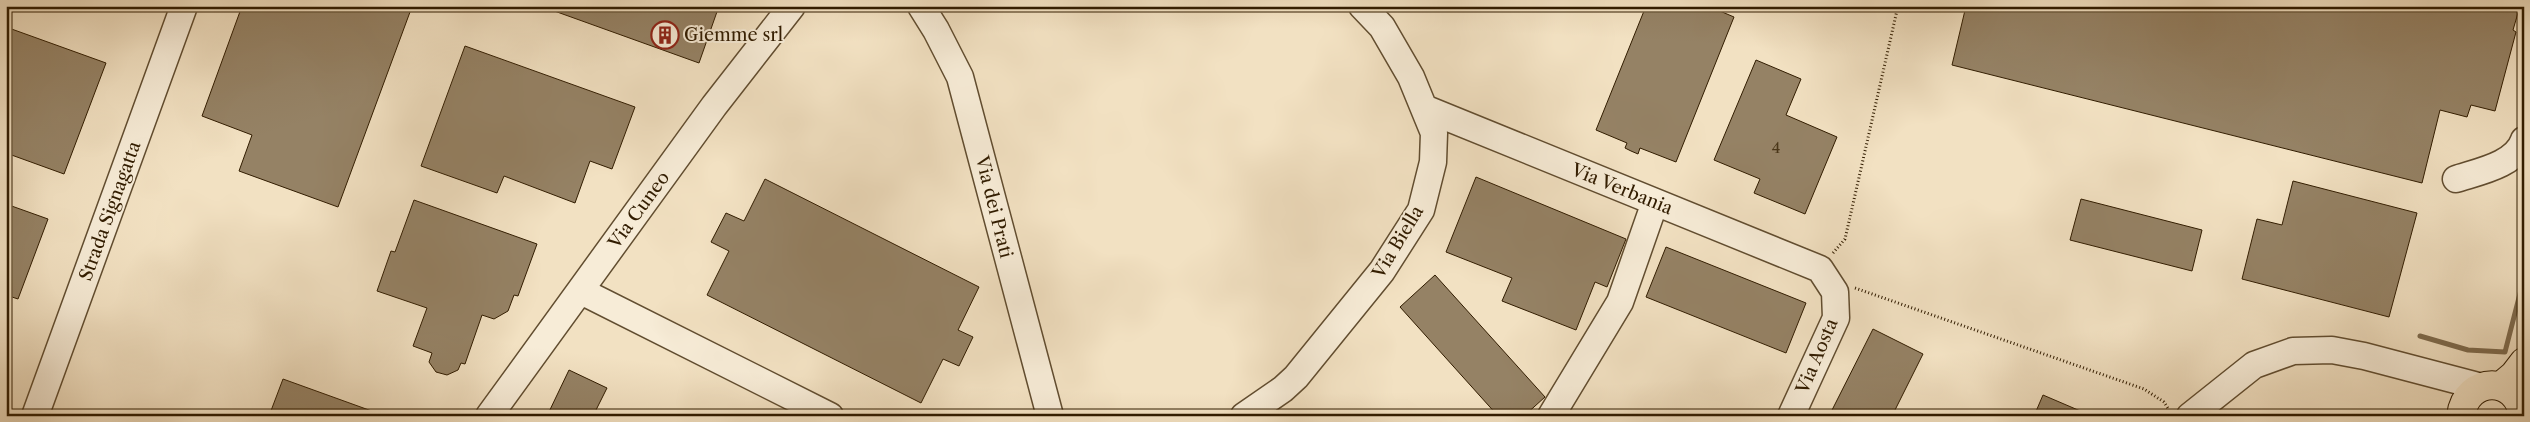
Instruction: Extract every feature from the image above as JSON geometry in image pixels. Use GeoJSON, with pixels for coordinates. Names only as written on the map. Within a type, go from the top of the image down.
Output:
{"type":"FeatureCollection","features":[{"type":"Feature","properties":{"kind":"main road"},"geometry":{"type":"LineString","coordinates":[[2461,416],[2467,399],[2491,386],[2524,362]]}},
{"type":"Feature","properties":{"kind":"main road"},"geometry":{"type":"LineString","coordinates":[[2491,386],[2517,398],[2523,408]]}},
{"type":"Feature","properties":{"kind":"street","name":"Strada Signagatta"},"geometry":{"type":"LineString","coordinates":[[35,416],[184,6]]}},
{"type":"Feature","properties":{"kind":"street","name":"Via Cuneo"},"geometry":{"type":"LineString","coordinates":[[490,416],[714,106],[792,6]]}},
{"type":"Feature","properties":{"kind":"street","name":"Via dei Prati"},"geometry":{"type":"LineString","coordinates":[[921,6],[936,30],[960,77],[1050,416]]}},
{"type":"Feature","properties":{"kind":"street","name":"Via Biella"},"geometry":{"type":"LineString","coordinates":[[1244,416],[1283,390],[1296,377],[1382,271],[1420,210],[1433,162],[1434,133],[1405,65],[1392,42],[1382,27],[1362,6]]}},
{"type":"Feature","properties":{"kind":"street","name":"Via Verbania"},"geometry":{"type":"LineString","coordinates":[[1424,108],[1820,269]]}},
{"type":"Feature","properties":{"kind":"street"},"geometry":{"type":"LineString","coordinates":[[2456,179],[2506,160],[2522,145],[2524,140]]}},
{"type":"Feature","properties":{"kind":"street"},"geometry":{"type":"LineString","coordinates":[[1550,416],[1620,302],[1655,202]]}},
{"type":"Feature","properties":{"kind":"street","name":"Via Aosta"},"geometry":{"type":"LineString","coordinates":[[1790,416],[1836,318],[1835,292],[1820,269]]}},
{"type":"Feature","properties":{"kind":"street"},"geometry":{"type":"LineString","coordinates":[[581,291],[830,416]]}},
{"type":"Feature","properties":{"kind":"street"},"geometry":{"type":"LineString","coordinates":[[2190,416],[2254,365],[2293,352],[2332,350],[2364,356],[2431,374],[2491,386]]}},
{"type":"Feature","properties":{"kind":"street"},"geometry":{"type":"LineString","coordinates":[[2431,374],[2461,416]]}},
{"type":"Feature","properties":{"kind":"path"},"geometry":{"type":"LineString","coordinates":[[1820,269],[1845,239],[1898,6]]}},
{"type":"Feature","properties":{"kind":"path"},"geometry":{"type":"LineString","coordinates":[[1835,292],[1849,285],[2144,389],[2164,402],[2175,416]]}},
{"type":"Feature","properties":{"kind":"building"},"geometry":{"type":"Polygon","coordinates":[[[242,6],[283,6],[297,11],[299,6],[393,6],[410,12],[338,207],[239,171],[252,135],[202,116],[242,6]]]}},
{"type":"Feature","properties":{"kind":"building","name":"Giemme srl"},"geometry":{"type":"Polygon","coordinates":[[[547,6],[719,6],[699,63],[546,8],[547,6]]]}},
{"type":"Feature","properties":{"kind":"building"},"geometry":{"type":"Polygon","coordinates":[[[1646,6],[1708,6],[1734,17],[1676,162],[1640,148],[1638,154],[1625,148],[1627,143],[1596,130],[1646,6]]]}},
{"type":"Feature","properties":{"kind":"building"},"geometry":{"type":"Polygon","coordinates":[[[1966,6],[2520,6],[2513,30],[2516,32],[2495,111],[2471,105],[2467,117],[2440,110],[2422,183],[1952,65],[1966,6]]]}},
{"type":"Feature","properties":{"kind":"building"},"geometry":{"type":"Polygon","coordinates":[[[6,27],[106,63],[64,174],[6,153],[6,27]]]}},
{"type":"Feature","properties":{"kind":"building"},"geometry":{"type":"Polygon","coordinates":[[[465,46],[635,107],[612,169],[590,161],[575,203],[504,176],[497,193],[421,166],[465,46]]]}},
{"type":"Feature","properties":{"kind":"building"},"geometry":{"type":"Polygon","coordinates":[[[1756,60],[1801,79],[1786,115],[1837,137],[1805,214],[1754,193],[1760,179],[1714,160],[1756,60]]]}},
{"type":"Feature","properties":{"kind":"building"},"geometry":{"type":"Polygon","coordinates":[[[1476,177],[1626,239],[1607,287],[1595,282],[1576,330],[1502,301],[1512,278],[1446,252],[1476,177]]]}},
{"type":"Feature","properties":{"kind":"building"},"geometry":{"type":"Polygon","coordinates":[[[765,179],[979,287],[958,330],[973,337],[959,366],[943,359],[921,403],[707,295],[729,251],[711,242],[726,213],[744,221],[765,179]]]}},
{"type":"Feature","properties":{"kind":"building"},"geometry":{"type":"Polygon","coordinates":[[[2293,181],[2417,213],[2389,317],[2242,279],[2257,219],[2282,225],[2293,181]]]}},
{"type":"Feature","properties":{"kind":"building"},"geometry":{"type":"Polygon","coordinates":[[[2081,199],[2202,230],[2192,271],[2070,240],[2081,199]]]}},
{"type":"Feature","properties":{"kind":"building"},"geometry":{"type":"Polygon","coordinates":[[[414,200],[537,244],[518,296],[514,295],[508,311],[494,319],[482,315],[465,364],[461,363],[458,370],[447,375],[436,372],[429,362],[432,353],[413,346],[427,308],[377,291],[391,251],[395,252],[414,200]]]}},
{"type":"Feature","properties":{"kind":"building"},"geometry":{"type":"Polygon","coordinates":[[[6,204],[48,219],[18,299],[6,295],[6,204]]]}},
{"type":"Feature","properties":{"kind":"building"},"geometry":{"type":"Polygon","coordinates":[[[1666,247],[1806,303],[1786,353],[1646,297],[1666,247]]]}},
{"type":"Feature","properties":{"kind":"building"},"geometry":{"type":"Polygon","coordinates":[[[1435,275],[1545,397],[1524,416],[1498,416],[1400,307],[1435,275]]]}},
{"type":"Feature","properties":{"kind":"building"},"geometry":{"type":"Polygon","coordinates":[[[1873,329],[1923,354],[1892,416],[1829,416],[1873,329]]]}},
{"type":"Feature","properties":{"kind":"building"},"geometry":{"type":"Polygon","coordinates":[[[569,370],[607,388],[593,416],[547,416],[569,370]]]}},
{"type":"Feature","properties":{"kind":"building"},"geometry":{"type":"Polygon","coordinates":[[[283,379],[380,414],[380,416],[269,416],[283,379]]]}},
{"type":"Feature","properties":{"kind":"building"},"geometry":{"type":"Polygon","coordinates":[[[2043,395],[2092,416],[2034,416],[2043,395]]]}},
{"type":"Feature","properties":{"kind":"waterway"},"geometry":{"type":"LineString","coordinates":[[2420,336],[2468,350],[2505,352],[2524,278]]}},
{"type":"Feature","properties":{"kind":"place","name":"Giemme srl"},"geometry":{"type":"Point","coordinates":[665,35]}}]}
